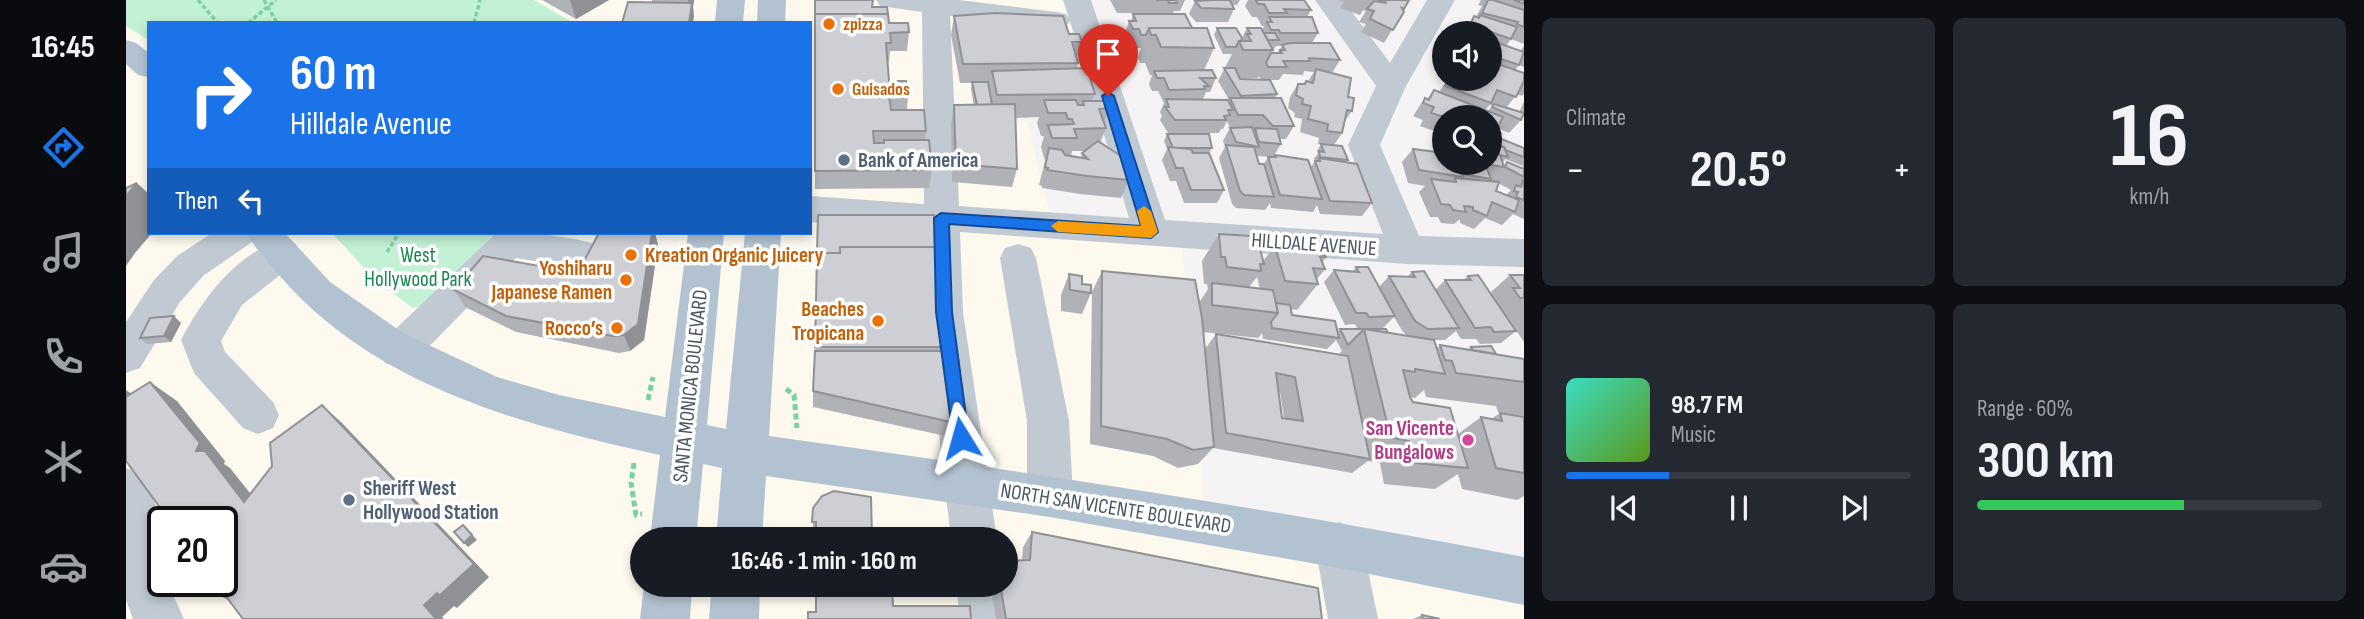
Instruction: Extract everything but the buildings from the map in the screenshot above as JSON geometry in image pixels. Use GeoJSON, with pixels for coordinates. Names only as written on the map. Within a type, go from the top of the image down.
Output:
{"type":"FeatureCollection","features":[{"type":"Feature","properties":{"kind":"main road"},"geometry":{"type":"LineString","coordinates":[[729,21],[731,0]]}},
{"type":"Feature","properties":{"kind":"main road"},"geometry":{"type":"LineString","coordinates":[[771,21],[772,0]]}},
{"type":"Feature","properties":{"kind":"main road"},"geometry":{"type":"LineString","coordinates":[[126,49],[144,84]]}},
{"type":"Feature","properties":{"kind":"main road","name":"SANTA MONICA BOULEVARD"},"geometry":{"type":"LineString","coordinates":[[674,527],[706,235]]}},
{"type":"Feature","properties":{"kind":"main road"},"geometry":{"type":"LineString","coordinates":[[740,527],[763,235]]}},
{"type":"Feature","properties":{"kind":"main road","name":"NORTH SAN VICENTE BOULEVARD"},"geometry":{"type":"LineString","coordinates":[[273,243],[317,293],[399,351],[488,392],[559,414],[744,453],[1050,496],[1339,545],[1524,580]]}},
{"type":"Feature","properties":{"kind":"main road"},"geometry":{"type":"LineString","coordinates":[[665,619],[667,597]]}},
{"type":"Feature","properties":{"kind":"main road"},"geometry":{"type":"LineString","coordinates":[[734,619],[735,597]]}},
{"type":"Feature","properties":{"kind":"street"},"geometry":{"type":"LineString","coordinates":[[890,0],[936,5],[1082,12],[1151,232]]}},
{"type":"Feature","properties":{"kind":"street"},"geometry":{"type":"LineString","coordinates":[[1329,0],[1391,86]]}},
{"type":"Feature","properties":{"kind":"street"},"geometry":{"type":"LineString","coordinates":[[1407,250],[1364,145],[1391,86],[1441,0]]}},
{"type":"Feature","properties":{"kind":"street"},"geometry":{"type":"LineString","coordinates":[[936,5],[944,312],[972,527]]}},
{"type":"Feature","properties":{"kind":"street","name":"HILLDALE AVENUE"},"geometry":{"type":"LineString","coordinates":[[812,209],[1407,250],[1524,253]]}},
{"type":"Feature","properties":{"kind":"street"},"geometry":{"type":"LineString","coordinates":[[126,356],[167,290],[190,266],[236,235]]}},
{"type":"Feature","properties":{"kind":"street"},"geometry":{"type":"LineString","coordinates":[[399,351],[513,238],[589,256]]}},
{"type":"Feature","properties":{"kind":"street"},"geometry":{"type":"LineString","coordinates":[[258,415],[208,361],[201,340],[229,294],[273,243]]}},
{"type":"Feature","properties":{"kind":"street"},"geometry":{"type":"LineString","coordinates":[[1018,258],[1048,421],[1050,496]]}},
{"type":"Feature","properties":{"kind":"street"},"geometry":{"type":"LineString","coordinates":[[126,489],[140,520],[153,610],[159,619]]}},
{"type":"Feature","properties":{"kind":"street"},"geometry":{"type":"LineString","coordinates":[[1339,545],[1353,619]]}},
{"type":"Feature","properties":{"kind":"street"},"geometry":{"type":"LineString","coordinates":[[982,597],[985,619]]}},
{"type":"Feature","properties":{"kind":"path"},"geometry":{"type":"LineString","coordinates":[[198,0],[216,21]]}},
{"type":"Feature","properties":{"kind":"path"},"geometry":{"type":"LineString","coordinates":[[264,0],[276,21]]}},
{"type":"Feature","properties":{"kind":"path"},"geometry":{"type":"LineString","coordinates":[[250,21],[276,0]]}},
{"type":"Feature","properties":{"kind":"path"},"geometry":{"type":"LineString","coordinates":[[475,21],[480,0]]}},
{"type":"Feature","properties":{"kind":"path"},"geometry":{"type":"LineString","coordinates":[[387,252],[399,235]]}},
{"type":"Feature","properties":{"kind":"path"},"geometry":{"type":"LineString","coordinates":[[779,384],[794,395],[797,404]]}},
{"type":"Feature","properties":{"kind":"shaded area"},"geometry":{"type":"Polygon","coordinates":[[[126,0],[1082,0],[1112,83],[998,120],[1027,121],[1050,215],[1181,231],[1205,514],[1524,579],[1524,619],[126,619],[126,0]]]}},
{"type":"Feature","properties":{"kind":"green space"},"geometry":{"type":"Polygon","coordinates":[[[126,0],[534,0],[570,21],[147,21],[147,39],[126,26],[126,0]]]}},
{"type":"Feature","properties":{"kind":"green space","name":"West Hollywood Park"},"geometry":{"type":"Polygon","coordinates":[[[334,235],[492,235],[434,303],[413,308],[376,281],[334,235]]]}},
{"type":"Feature","properties":{"kind":"slow traffic"},"geometry":{"type":"LineString","coordinates":[[1058,226],[1151,232],[1144,211]]}},
{"type":"Feature","properties":{"kind":"place","name":"zpizza"},"geometry":{"type":"Point","coordinates":[829,24]}},
{"type":"Feature","properties":{"kind":"place","name":"Guisados"},"geometry":{"type":"Point","coordinates":[838,89]}},
{"type":"Feature","properties":{"kind":"place","name":"Bank of America"},"geometry":{"type":"Point","coordinates":[844,160]}},
{"type":"Feature","properties":{"kind":"place","name":"Kreation Organic Juicery"},"geometry":{"type":"Point","coordinates":[631,255]}},
{"type":"Feature","properties":{"kind":"place","name":"Yoshiharu Japanese Ramen"},"geometry":{"type":"Point","coordinates":[626,280]}},
{"type":"Feature","properties":{"kind":"place","name":"Beaches Tropicana"},"geometry":{"type":"Point","coordinates":[878,321]}},
{"type":"Feature","properties":{"kind":"place","name":"Rocco’s"},"geometry":{"type":"Point","coordinates":[617,328]}},
{"type":"Feature","properties":{"kind":"place","name":"San Vicente Bungalows"},"geometry":{"type":"Point","coordinates":[1468,440]}},
{"type":"Feature","properties":{"kind":"place","name":"Sheriff West Hollywood Station"},"geometry":{"type":"Point","coordinates":[349,500]}},
{"type":"Feature","properties":{"kind":"route"},"geometry":{"type":"LineString","coordinates":[[961,438],[944,312],[941,218],[1151,232],[1108,96]]}}]}
